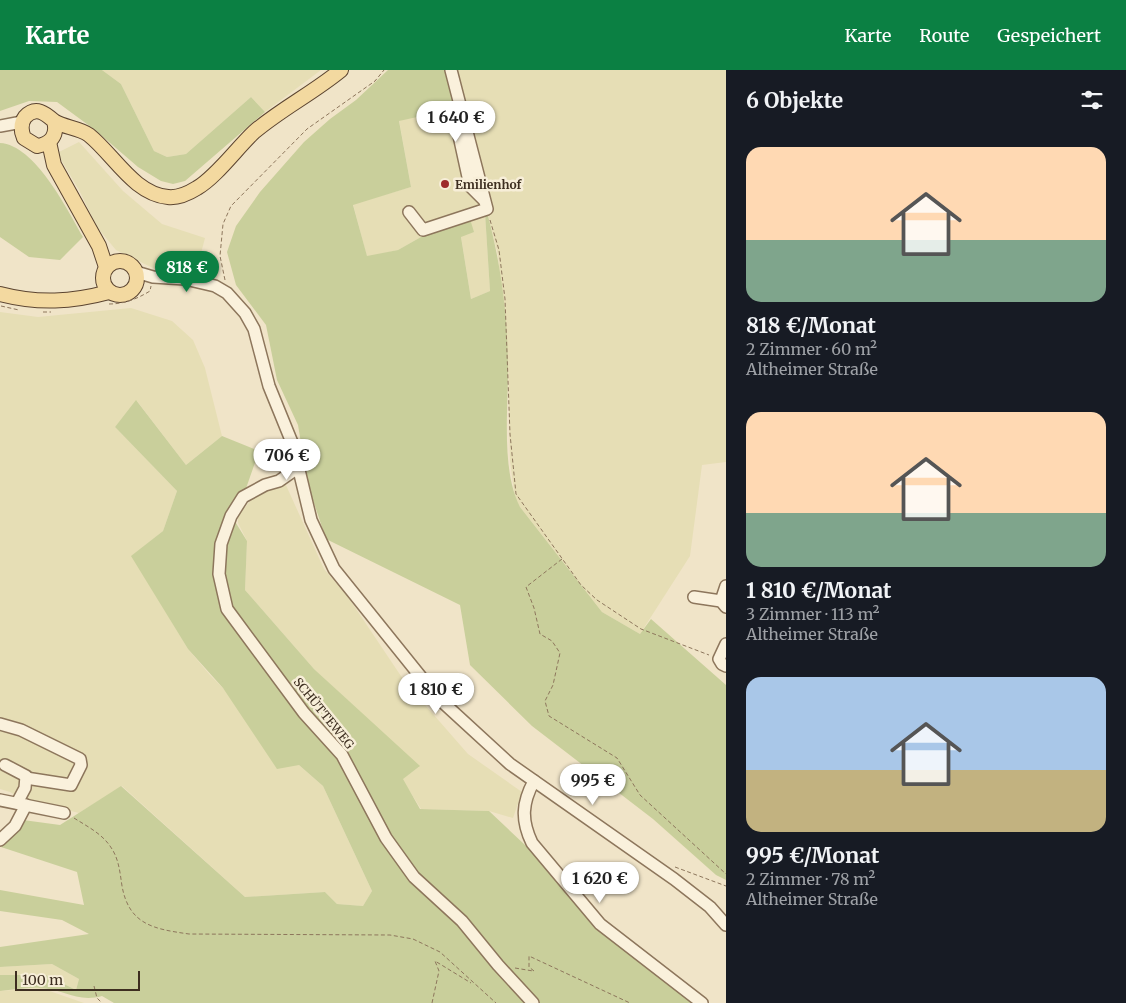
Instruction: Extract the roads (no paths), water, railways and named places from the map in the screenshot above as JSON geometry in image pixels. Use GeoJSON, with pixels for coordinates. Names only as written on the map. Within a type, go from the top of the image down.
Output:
{"type":"FeatureCollection","features":[{"type":"Feature","properties":{"kind":"main road"},"geometry":{"type":"LineString","coordinates":[[112,264],[99,246],[54,165],[46,158],[49,136],[46,113],[35,111],[25,117],[22,128],[28,142],[49,136],[77,130],[87,134],[99,144],[141,187],[153,194],[170,197],[198,188],[254,133],[285,107],[340,70]]}},
{"type":"Feature","properties":{"kind":"main road"},"geometry":{"type":"LineString","coordinates":[[106,287],[114,294],[125,294],[134,288],[136,278],[129,263],[112,264]]}},
{"type":"Feature","properties":{"kind":"main road"},"geometry":{"type":"LineString","coordinates":[[106,287],[112,264]]}},
{"type":"Feature","properties":{"kind":"main road"},"geometry":{"type":"LineString","coordinates":[[0,294],[25,300],[49,302],[69,299],[106,287]]}},
{"type":"Feature","properties":{"kind":"street"},"geometry":{"type":"LineString","coordinates":[[409,212],[423,230],[485,204],[450,70]]}},
{"type":"Feature","properties":{"kind":"street"},"geometry":{"type":"LineString","coordinates":[[0,127],[22,128]]}},
{"type":"Feature","properties":{"kind":"street"},"geometry":{"type":"LineString","coordinates":[[136,278],[153,277],[199,282],[215,286],[227,293],[242,308],[254,329],[269,386],[287,425],[311,520],[334,569],[437,697],[510,764],[674,878],[710,906],[726,925]]}},
{"type":"Feature","properties":{"kind":"street","name":"SCHÜTTEWEG"},"geometry":{"type":"LineString","coordinates":[[299,468],[279,481],[264,486],[243,497],[231,516],[221,544],[219,574],[227,609],[298,705],[342,755],[386,838],[414,877],[462,921],[498,965],[533,1003]]}},
{"type":"Feature","properties":{"kind":"street"},"geometry":{"type":"LineString","coordinates":[[279,481],[302,486]]}},
{"type":"Feature","properties":{"kind":"street"},"geometry":{"type":"LineString","coordinates":[[694,597],[723,604],[726,586]]}},
{"type":"Feature","properties":{"kind":"street"},"geometry":{"type":"LineString","coordinates":[[723,662],[726,644]]}},
{"type":"Feature","properties":{"kind":"street"},"geometry":{"type":"LineString","coordinates":[[0,724],[21,730],[80,759],[81,764],[71,785],[26,778],[16,769],[5,765]]}},
{"type":"Feature","properties":{"kind":"street"},"geometry":{"type":"LineString","coordinates":[[0,840],[15,826],[26,778]]}},
{"type":"Feature","properties":{"kind":"street"},"geometry":{"type":"LineString","coordinates":[[534,781],[527,794],[523,813],[525,828],[532,843],[600,924],[702,1003]]}},
{"type":"Feature","properties":{"kind":"street"},"geometry":{"type":"LineString","coordinates":[[0,800],[64,813]]}},
{"type":"Feature","properties":{"kind":"place","name":"Emilienhof"},"geometry":{"type":"Point","coordinates":[445,184]}}]}
